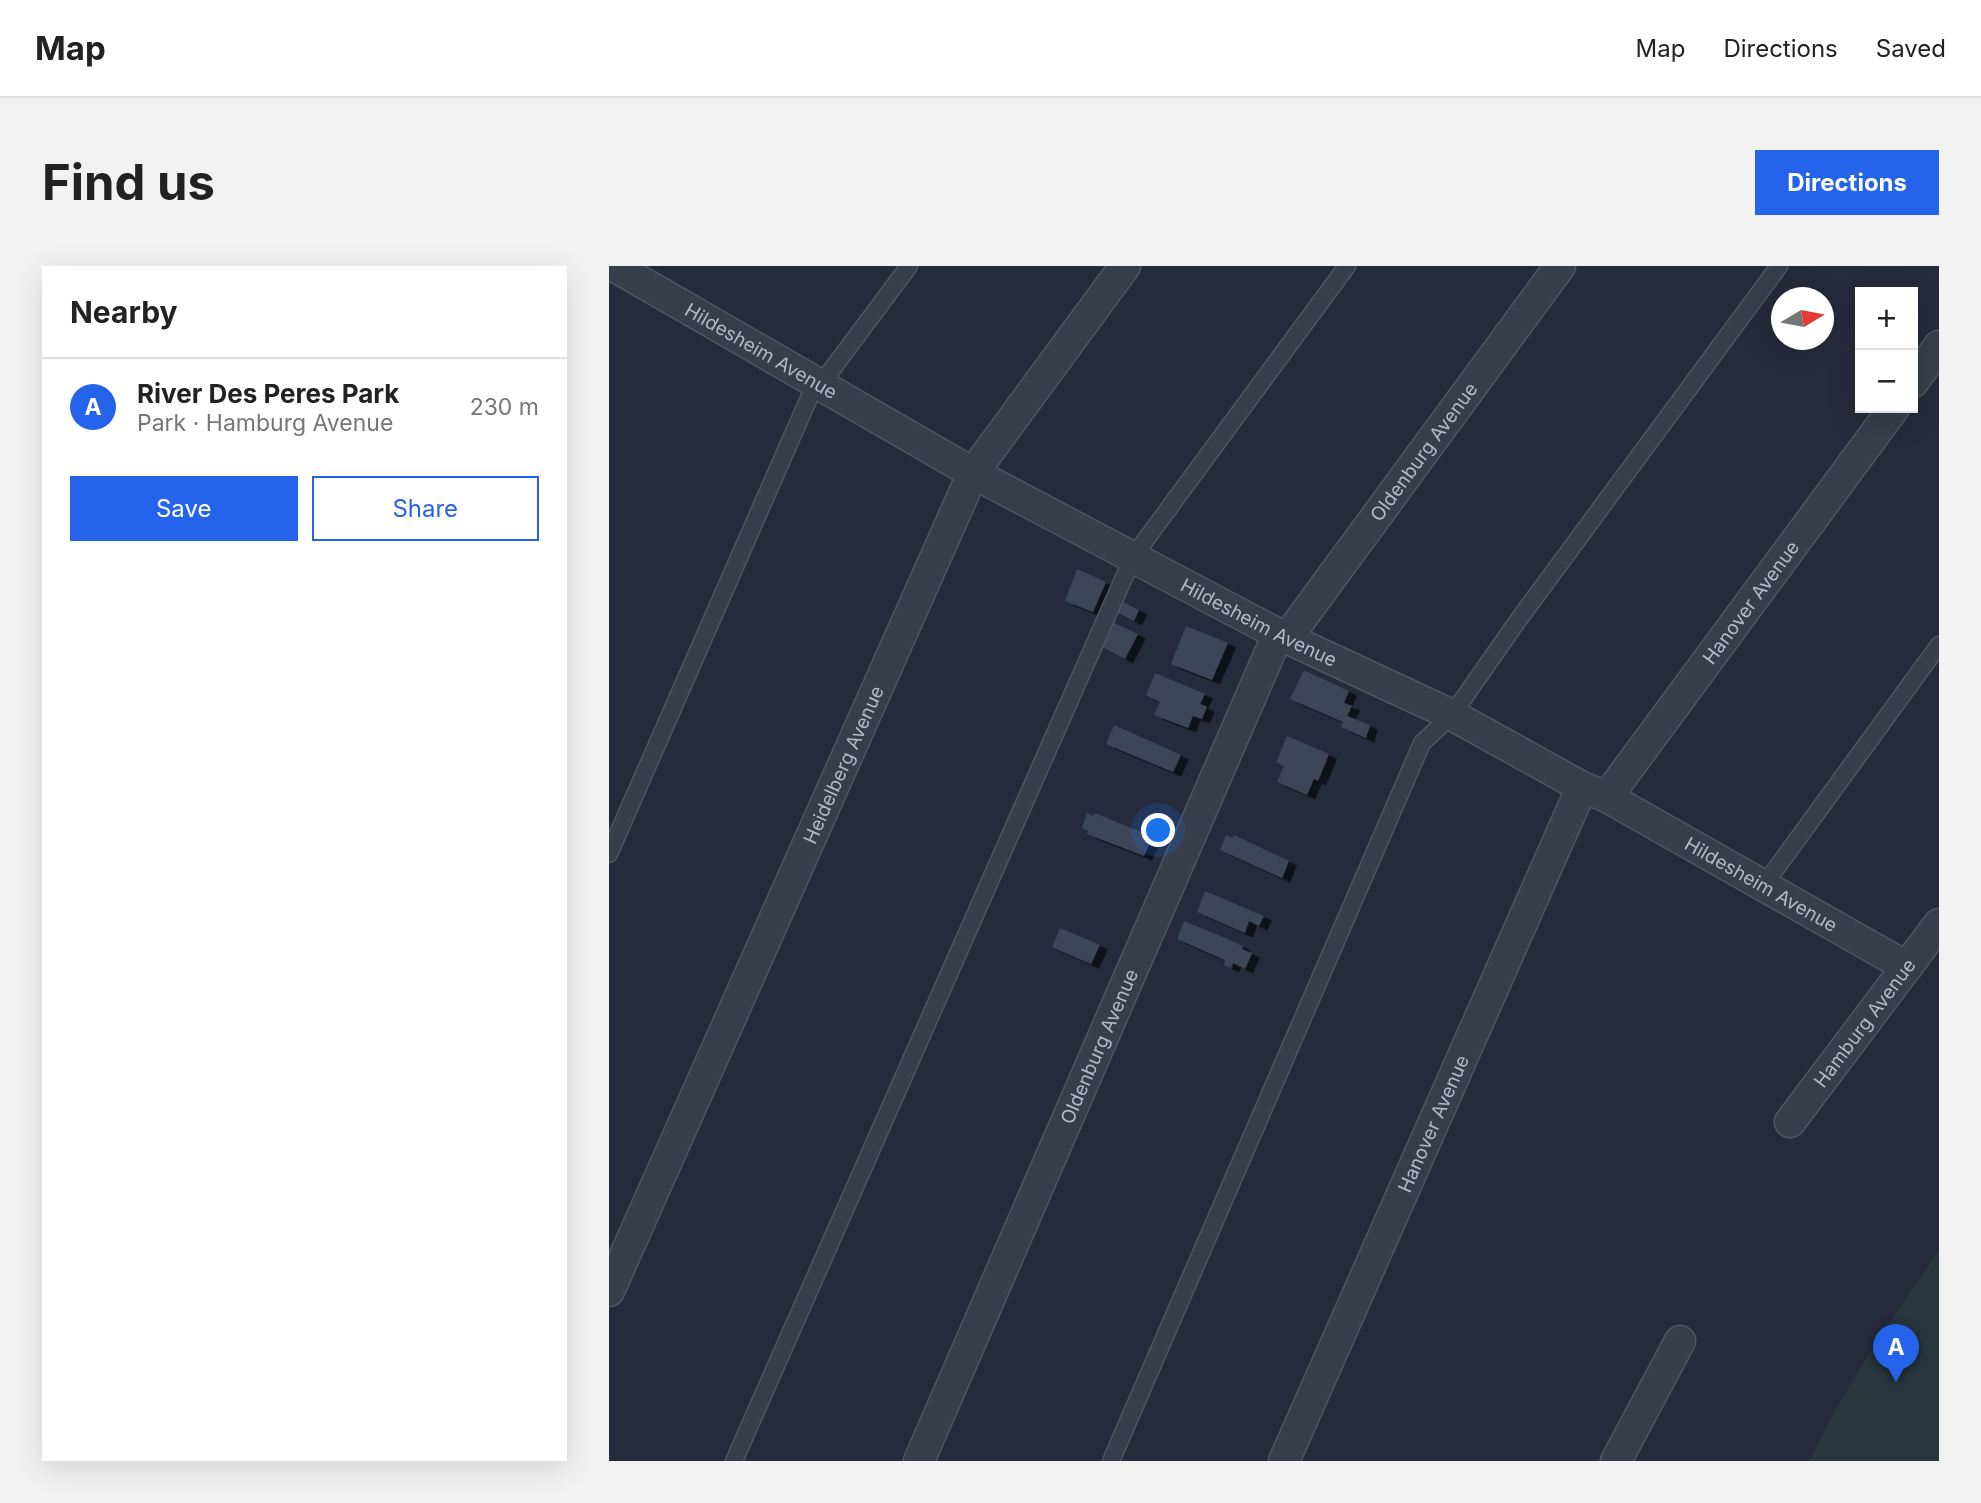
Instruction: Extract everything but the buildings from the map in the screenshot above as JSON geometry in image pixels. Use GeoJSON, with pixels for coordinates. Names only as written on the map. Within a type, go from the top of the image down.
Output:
{"type":"FeatureCollection","features":[{"type":"Feature","properties":{"kind":"street","name":"Hildesheim Avenue"},"geometry":{"type":"LineString","coordinates":[[614,266],[973,472],[1282,636],[1452,715],[1764,885],[1907,967]]}},
{"type":"Feature","properties":{"kind":"street","name":"Heidelberg Avenue"},"geometry":{"type":"LineString","coordinates":[[609,1291],[973,472],[1125,266]]}},
{"type":"Feature","properties":{"kind":"street","name":"Oldenburg Avenue"},"geometry":{"type":"LineString","coordinates":[[919,1461],[1282,636],[1560,266]]}},
{"type":"Feature","properties":{"kind":"street"},"geometry":{"type":"LineString","coordinates":[[1918,375],[1939,346]]}},
{"type":"Feature","properties":{"kind":"street","name":"Hanover Avenue"},"geometry":{"type":"LineString","coordinates":[[1284,1461],[1595,792],[1890,413]]}},
{"type":"Feature","properties":{"kind":"street","name":"Hamburg Avenue"},"geometry":{"type":"LineString","coordinates":[[1790,1122],[1939,924]]}},
{"type":"Feature","properties":{"kind":"street"},"geometry":{"type":"LineString","coordinates":[[1616,1461],[1680,1341]]}},
{"type":"Feature","properties":{"kind":"lane"},"geometry":{"type":"LineString","coordinates":[[609,854],[818,383],[909,266]]}},
{"type":"Feature","properties":{"kind":"lane"},"geometry":{"type":"LineString","coordinates":[[734,1461],[1133,557],[1347,266]]}},
{"type":"Feature","properties":{"kind":"lane"},"geometry":{"type":"LineString","coordinates":[[1111,1461],[1422,743],[1452,715],[1519,619],[1779,266]]}},
{"type":"Feature","properties":{"kind":"lane"},"geometry":{"type":"LineString","coordinates":[[1764,885],[1939,645]]}},
{"type":"Feature","properties":{"kind":"shaded area"},"geometry":{"type":"Polygon","coordinates":[[[1939,1250],[1939,1461],[1810,1461],[1854,1379],[1939,1250]]]}},
{"type":"Feature","properties":{"kind":"place","name":"River Des Peres Park"},"geometry":{"type":"Point","coordinates":[1896,1382]}}]}
